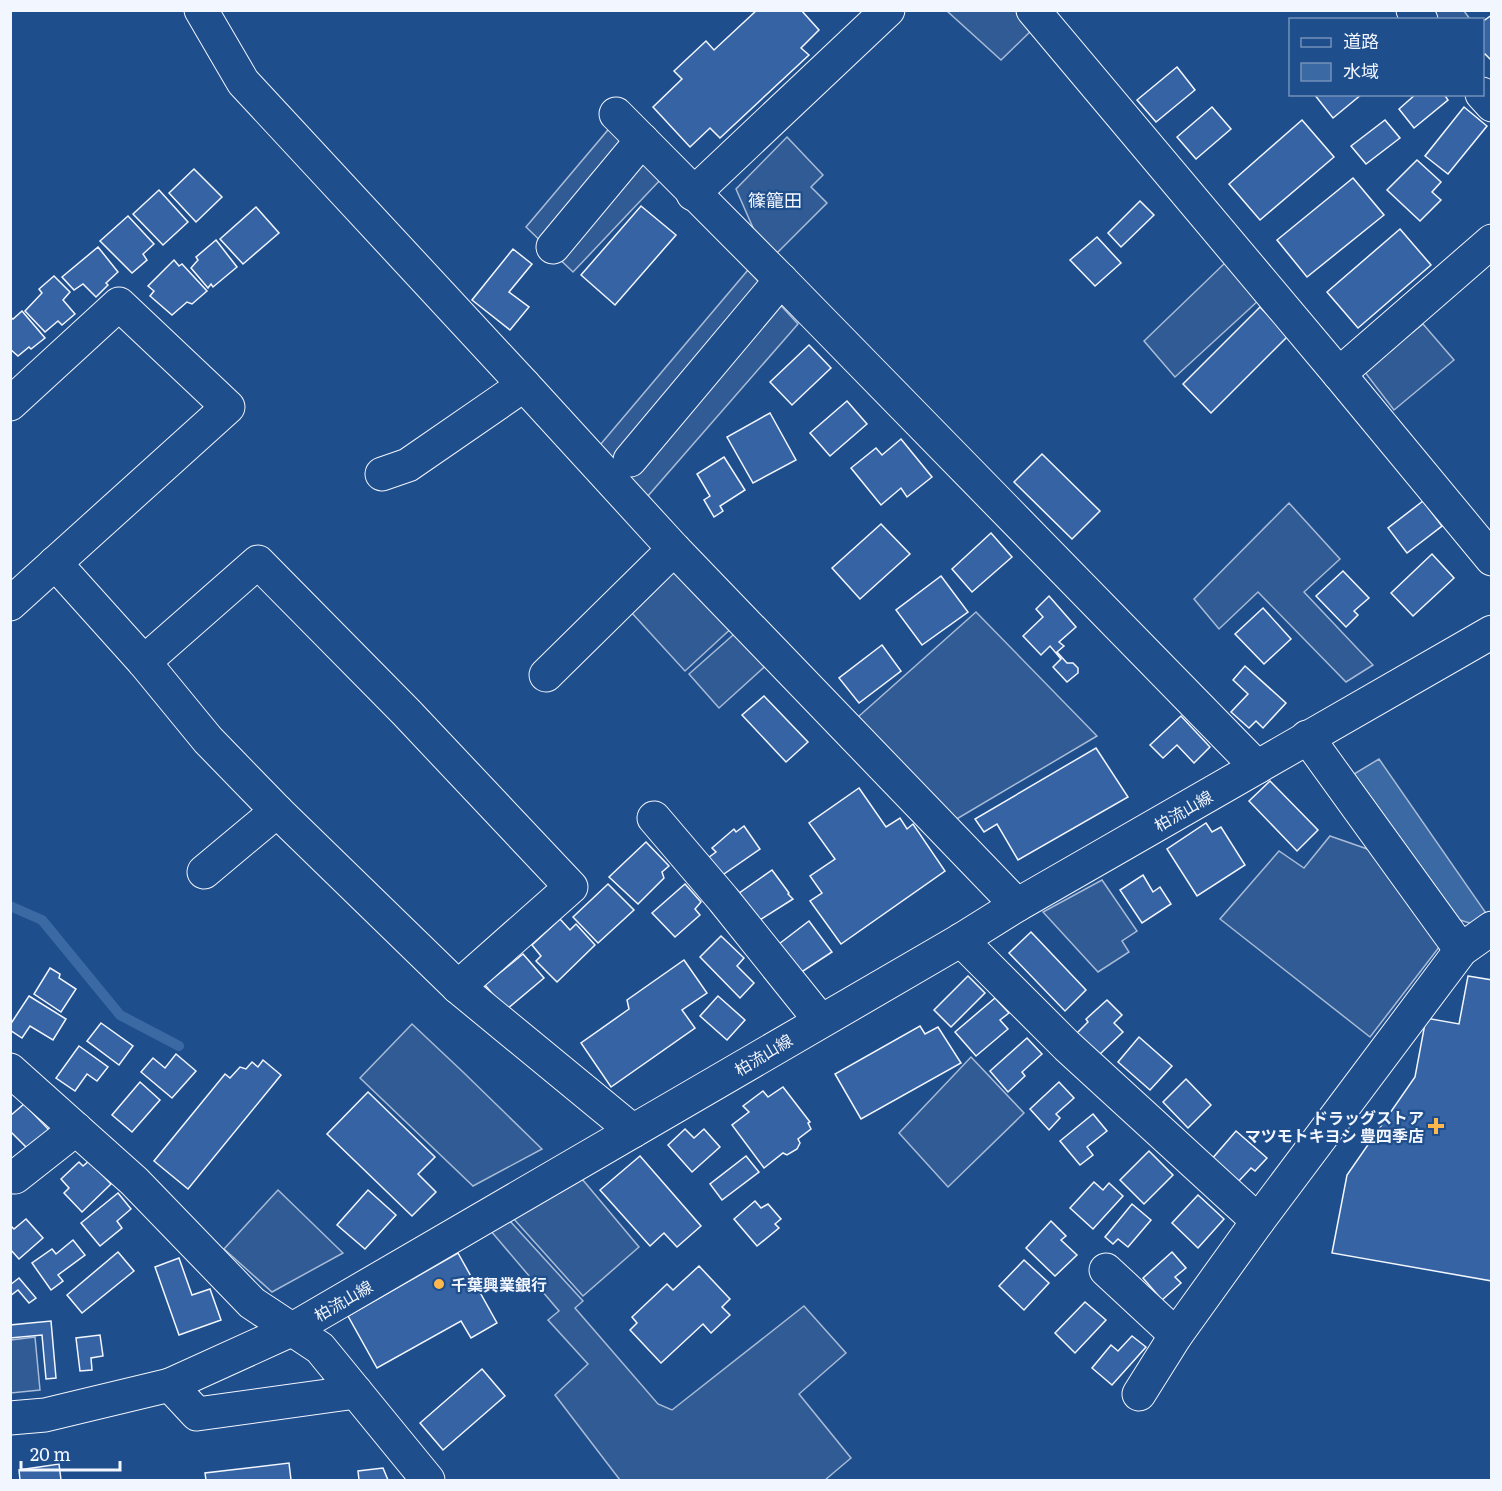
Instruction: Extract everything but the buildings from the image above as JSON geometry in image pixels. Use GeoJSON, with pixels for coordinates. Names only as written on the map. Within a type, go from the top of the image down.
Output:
{"type":"FeatureCollection","features":[{"type":"Feature","properties":{"kind":"street"},"geometry":{"type":"LineString","coordinates":[[201,10],[243,82],[674,549],[1017,904]]}},
{"type":"Feature","properties":{"kind":"street"},"geometry":{"type":"LineString","coordinates":[[693,194],[888,10]]}},
{"type":"Feature","properties":{"kind":"street"},"geometry":{"type":"LineString","coordinates":[[1033,10],[1491,559]]}},
{"type":"Feature","properties":{"kind":"street"},"geometry":{"type":"LineString","coordinates":[[616,114],[1257,767]]}},
{"type":"Feature","properties":{"kind":"street"},"geometry":{"type":"LineString","coordinates":[[553,247],[642,140]]}},
{"type":"Feature","properties":{"kind":"street"},"geometry":{"type":"LineString","coordinates":[[1339,374],[1491,241]]}},
{"type":"Feature","properties":{"kind":"street"},"geometry":{"type":"LineString","coordinates":[[630,460],[781,280]]}},
{"type":"Feature","properties":{"kind":"street"},"geometry":{"type":"LineString","coordinates":[[10,404],[119,304],[228,407],[10,604]]}},
{"type":"Feature","properties":{"kind":"street"},"geometry":{"type":"LineString","coordinates":[[382,474],[408,465],[524,385]]}},
{"type":"Feature","properties":{"kind":"street"},"geometry":{"type":"LineString","coordinates":[[546,675],[674,549]]}},
{"type":"Feature","properties":{"kind":"street"},"geometry":{"type":"LineString","coordinates":[[144,662],[258,562],[414,720],[571,887],[458,987]]}},
{"type":"Feature","properties":{"kind":"street"},"geometry":{"type":"LineString","coordinates":[[55,563],[144,662],[208,740],[277,811],[458,987],[633,1131]]}},
{"type":"Feature","properties":{"kind":"street","name":"柏流山線"},"geometry":{"type":"LineString","coordinates":[[10,1418],[45,1415],[170,1385],[291,1330],[961,940],[1017,904],[1491,632]]}},
{"type":"Feature","properties":{"kind":"street"},"geometry":{"type":"LineString","coordinates":[[1307,737],[1461,950]]}},
{"type":"Feature","properties":{"kind":"street"},"geometry":{"type":"LineString","coordinates":[[204,872],[277,811]]}},
{"type":"Feature","properties":{"kind":"street"},"geometry":{"type":"LineString","coordinates":[[654,819],[723,899],[820,1020]]}},
{"type":"Feature","properties":{"kind":"street"},"geometry":{"type":"LineString","coordinates":[[1139,1394],[1176,1335],[1258,1221],[1461,950],[1491,928]]}},
{"type":"Feature","properties":{"kind":"street"},"geometry":{"type":"LineString","coordinates":[[961,940],[1067,1046],[1258,1221]]}},
{"type":"Feature","properties":{"kind":"street"},"geometry":{"type":"LineString","coordinates":[[10,1070],[134,1181],[252,1303],[320,1348],[428,1480]]}},
{"type":"Feature","properties":{"kind":"street"},"geometry":{"type":"LineString","coordinates":[[15,1178],[76,1129]]}},
{"type":"Feature","properties":{"kind":"street"},"geometry":{"type":"LineString","coordinates":[[1106,1270],[1176,1335]]}},
{"type":"Feature","properties":{"kind":"street"},"geometry":{"type":"LineString","coordinates":[[170,1385],[197,1414],[356,1392]]}},
{"type":"Feature","properties":{"kind":"shaded area"},"geometry":{"type":"Polygon","coordinates":[[[947,11],[1019,11],[1034,28],[1001,60],[947,11]]]}},
{"type":"Feature","properties":{"kind":"shaded area"},"geometry":{"type":"Polygon","coordinates":[[[1429,11],[1464,11],[1469,18],[1435,18],[1429,11]]]}},
{"type":"Feature","properties":{"kind":"shaded area"},"geometry":{"type":"Polygon","coordinates":[[[613,124],[662,178],[573,272],[526,227],[613,124]]]}},
{"type":"Feature","properties":{"kind":"shaded area"},"geometry":{"type":"Polygon","coordinates":[[[787,137],[823,175],[811,187],[827,203],[777,253],[754,230],[736,189],[787,137]]]}},
{"type":"Feature","properties":{"kind":"shaded area"},"geometry":{"type":"Polygon","coordinates":[[[1226,262],[1259,300],[1175,377],[1144,341],[1226,262]]]}},
{"type":"Feature","properties":{"kind":"shaded area"},"geometry":{"type":"Polygon","coordinates":[[[748,270],[798,324],[647,497],[600,445],[748,270]]]}},
{"type":"Feature","properties":{"kind":"shaded area"},"geometry":{"type":"Polygon","coordinates":[[[1423,324],[1454,360],[1394,410],[1364,371],[1423,324]]]}},
{"type":"Feature","properties":{"kind":"shaded area"},"geometry":{"type":"Polygon","coordinates":[[[1289,503],[1340,559],[1304,592],[1373,665],[1346,682],[1258,592],[1219,629],[1194,599],[1289,503]]]}},
{"type":"Feature","properties":{"kind":"shaded area"},"geometry":{"type":"Polygon","coordinates":[[[670,572],[686,574],[736,624],[685,671],[631,612],[670,572]]]}},
{"type":"Feature","properties":{"kind":"shaded area"},"geometry":{"type":"Polygon","coordinates":[[[976,612],[1097,736],[955,820],[858,717],[976,612]]]}},
{"type":"Feature","properties":{"kind":"shaded area"},"geometry":{"type":"Polygon","coordinates":[[[741,628],[771,661],[719,708],[689,674],[741,628]]]}},
{"type":"Feature","properties":{"kind":"shaded area"},"geometry":{"type":"Polygon","coordinates":[[[1330,836],[1373,851],[1440,946],[1370,1037],[1220,919],[1279,851],[1304,868],[1330,836]]]}},
{"type":"Feature","properties":{"kind":"shaded area"},"geometry":{"type":"Polygon","coordinates":[[[1102,880],[1137,931],[1122,941],[1129,952],[1098,972],[1043,912],[1102,880]]]}},
{"type":"Feature","properties":{"kind":"shaded area"},"geometry":{"type":"Polygon","coordinates":[[[412,1024],[542,1149],[473,1186],[360,1078],[412,1024]]]}},
{"type":"Feature","properties":{"kind":"shaded area"},"geometry":{"type":"Polygon","coordinates":[[[971,1057],[1024,1113],[948,1187],[899,1133],[971,1057]]]}},
{"type":"Feature","properties":{"kind":"shaded area"},"geometry":{"type":"Polygon","coordinates":[[[582,1179],[639,1247],[583,1296],[513,1218],[582,1179]]]}},
{"type":"Feature","properties":{"kind":"shaded area"},"geometry":{"type":"Polygon","coordinates":[[[278,1190],[343,1253],[272,1292],[224,1249],[278,1190]]]}},
{"type":"Feature","properties":{"kind":"shaded area"},"geometry":{"type":"Polygon","coordinates":[[[509,1220],[583,1301],[575,1308],[658,1404],[672,1410],[804,1306],[846,1353],[799,1394],[851,1458],[825,1480],[620,1480],[555,1395],[588,1364],[548,1320],[559,1311],[490,1230],[509,1220]]]}},
{"type":"Feature","properties":{"kind":"shaded area"},"geometry":{"type":"Polygon","coordinates":[[[35,1337],[40,1390],[11,1393],[11,1340],[35,1337]]]}},
{"type":"Feature","properties":{"kind":"water"},"geometry":{"type":"Polygon","coordinates":[[[1379,759],[1488,916],[1476,925],[1460,920],[1354,774],[1379,759]]]}},
{"type":"Feature","properties":{"kind":"waterway"},"geometry":{"type":"LineString","coordinates":[[10,906],[42,920],[120,1015],[179,1046]]}},
{"type":"Feature","properties":{"kind":"place","name":"ドラッグストア マツモトキヨシ 豊四季店"},"geometry":{"type":"Point","coordinates":[1436,1126]}},
{"type":"Feature","properties":{"kind":"place","name":"千葉興業銀行"},"geometry":{"type":"Point","coordinates":[439,1284]}},
{"type":"Feature","properties":{"kind":"district","name":"篠籠田"},"geometry":{"type":"Point","coordinates":[775,199]}}]}
